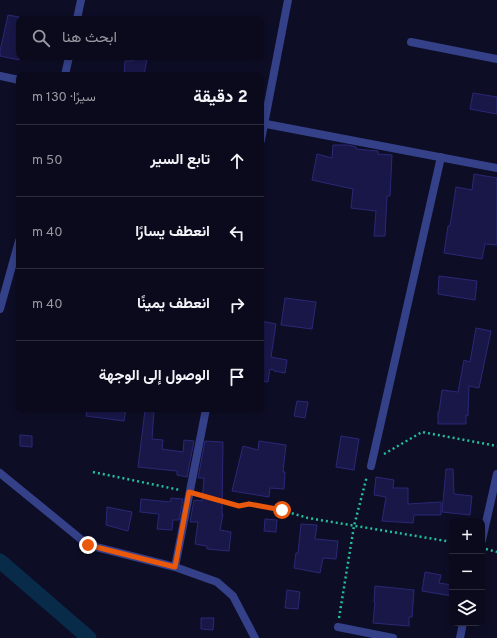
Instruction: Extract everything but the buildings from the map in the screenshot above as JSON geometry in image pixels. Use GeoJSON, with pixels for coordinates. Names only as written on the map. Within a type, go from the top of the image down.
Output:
{"type":"FeatureCollection","features":[{"type":"Feature","properties":{"kind":"street"},"geometry":{"type":"LineString","coordinates":[[78,16],[81,0]]}},
{"type":"Feature","properties":{"kind":"street"},"geometry":{"type":"LineString","coordinates":[[264,119],[288,0]]}},
{"type":"Feature","properties":{"kind":"street"},"geometry":{"type":"LineString","coordinates":[[412,42],[497,59]]}},
{"type":"Feature","properties":{"kind":"street"},"geometry":{"type":"LineString","coordinates":[[66,72],[68,60]]}},
{"type":"Feature","properties":{"kind":"street"},"geometry":{"type":"LineString","coordinates":[[0,76],[16,79]]}},
{"type":"Feature","properties":{"kind":"street"},"geometry":{"type":"LineString","coordinates":[[264,124],[497,168]]}},
{"type":"Feature","properties":{"kind":"street"},"geometry":{"type":"LineString","coordinates":[[371,466],[441,157]]}},
{"type":"Feature","properties":{"kind":"street"},"geometry":{"type":"LineString","coordinates":[[0,309],[16,252]]}},
{"type":"Feature","properties":{"kind":"street"},"geometry":{"type":"LineString","coordinates":[[175,567],[205,412]]}},
{"type":"Feature","properties":{"kind":"street"},"geometry":{"type":"LineString","coordinates":[[0,472],[88,545],[175,567],[217,582],[233,596],[255,638]]}},
{"type":"Feature","properties":{"kind":"street"},"geometry":{"type":"LineString","coordinates":[[485,527],[497,474]]}},
{"type":"Feature","properties":{"kind":"street"},"geometry":{"type":"LineString","coordinates":[[460,638],[462,626]]}},
{"type":"Feature","properties":{"kind":"street"},"geometry":{"type":"LineString","coordinates":[[338,627],[393,638]]}},
{"type":"Feature","properties":{"kind":"path"},"geometry":{"type":"LineString","coordinates":[[338,627],[354,526],[371,466],[386,452],[422,432],[497,446]]}},
{"type":"Feature","properties":{"kind":"path"},"geometry":{"type":"LineString","coordinates":[[93,472],[189,492],[239,506],[249,504],[282,510],[308,518],[449,542]]}},
{"type":"Feature","properties":{"kind":"path"},"geometry":{"type":"LineString","coordinates":[[485,549],[497,552]]}},
{"type":"Feature","properties":{"kind":"waterway"},"geometry":{"type":"LineString","coordinates":[[0,561],[89,638]]}},
{"type":"Feature","properties":{"kind":"route"},"geometry":{"type":"LineString","coordinates":[[88,545],[175,567],[189,492],[239,506],[249,504],[282,510]]}}]}
